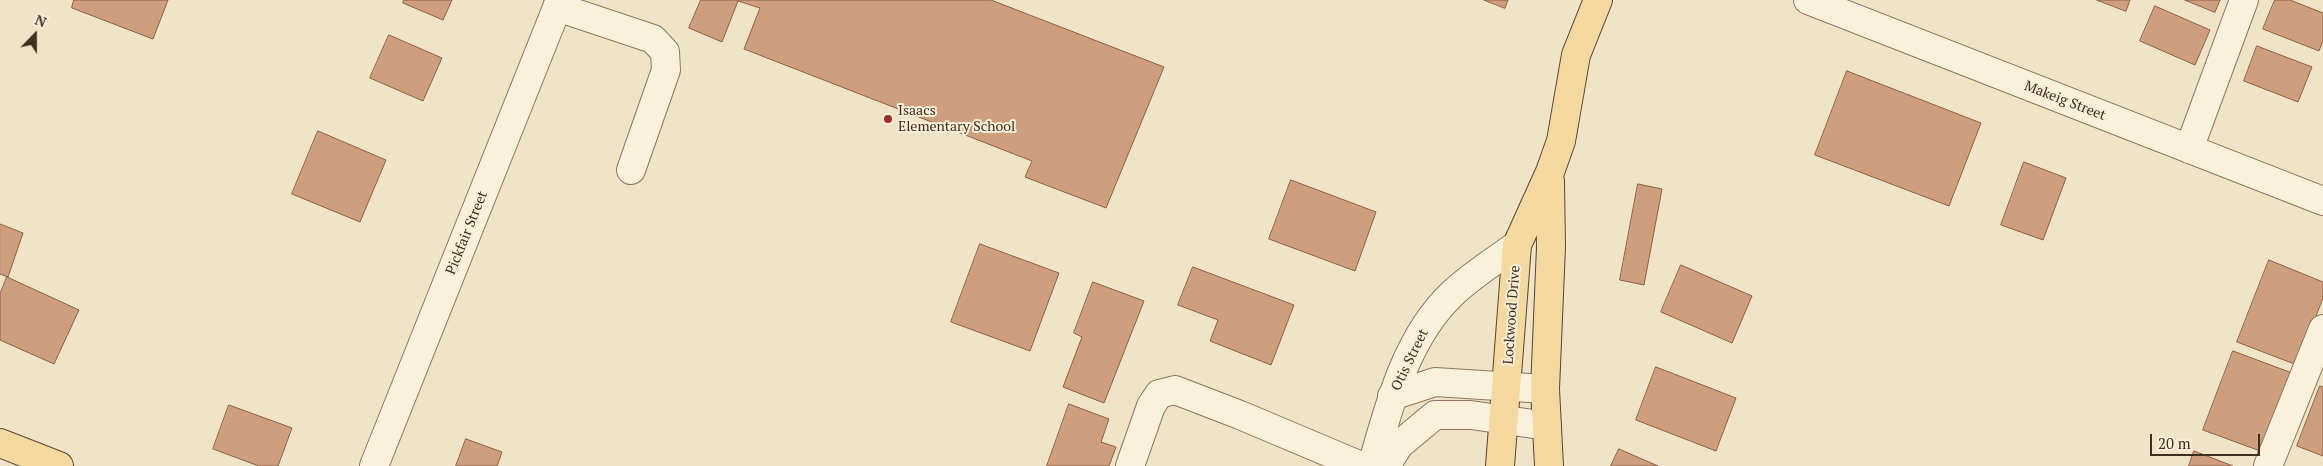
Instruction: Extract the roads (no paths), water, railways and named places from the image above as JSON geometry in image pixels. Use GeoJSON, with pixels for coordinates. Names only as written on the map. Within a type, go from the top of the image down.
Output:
{"type":"FeatureCollection","features":[{"type":"Feature","properties":{"kind":"main road","name":"Lockwood Drive"},"geometry":{"type":"LineString","coordinates":[[1500,466],[1517,245],[1550,172],[1561,141],[1576,56],[1598,0]]}},
{"type":"Feature","properties":{"kind":"main road","name":"Lockwood Drive"},"geometry":{"type":"LineString","coordinates":[[1549,466],[1545,389],[1551,246],[1550,172]]}},
{"type":"Feature","properties":{"kind":"main road"},"geometry":{"type":"LineString","coordinates":[[0,444],[59,466]]}},
{"type":"Feature","properties":{"kind":"street","name":"Makeig Street"},"geometry":{"type":"LineString","coordinates":[[1808,0],[2323,201]]}},
{"type":"Feature","properties":{"kind":"street"},"geometry":{"type":"LineString","coordinates":[[2189,149],[2244,0]]}},
{"type":"Feature","properties":{"kind":"street"},"geometry":{"type":"LineString","coordinates":[[558,3],[653,39],[666,52],[666,70],[631,170]]}},
{"type":"Feature","properties":{"kind":"street","name":"Pickfair Street"},"geometry":{"type":"LineString","coordinates":[[374,466],[558,3]]}},
{"type":"Feature","properties":{"kind":"street","name":"Otis Street"},"geometry":{"type":"LineString","coordinates":[[1372,466],[1392,396],[1420,333],[1453,293],[1517,245]]}},
{"type":"Feature","properties":{"kind":"street"},"geometry":{"type":"LineString","coordinates":[[2268,466],[2323,329]]}},
{"type":"Feature","properties":{"kind":"street","name":"Otis Street"},"geometry":{"type":"LineString","coordinates":[[1392,396],[1435,382],[1545,389]]}},
{"type":"Feature","properties":{"kind":"street"},"geometry":{"type":"LineString","coordinates":[[1130,466],[1151,406],[1159,394],[1175,390],[1240,414],[1361,466]]}},
{"type":"Feature","properties":{"kind":"street"},"geometry":{"type":"LineString","coordinates":[[1386,466],[1399,445],[1435,415],[1472,416],[1547,426]]}},
{"type":"Feature","properties":{"kind":"place","name":"Isaacs Elementary School"},"geometry":{"type":"Point","coordinates":[888,119]}}]}
